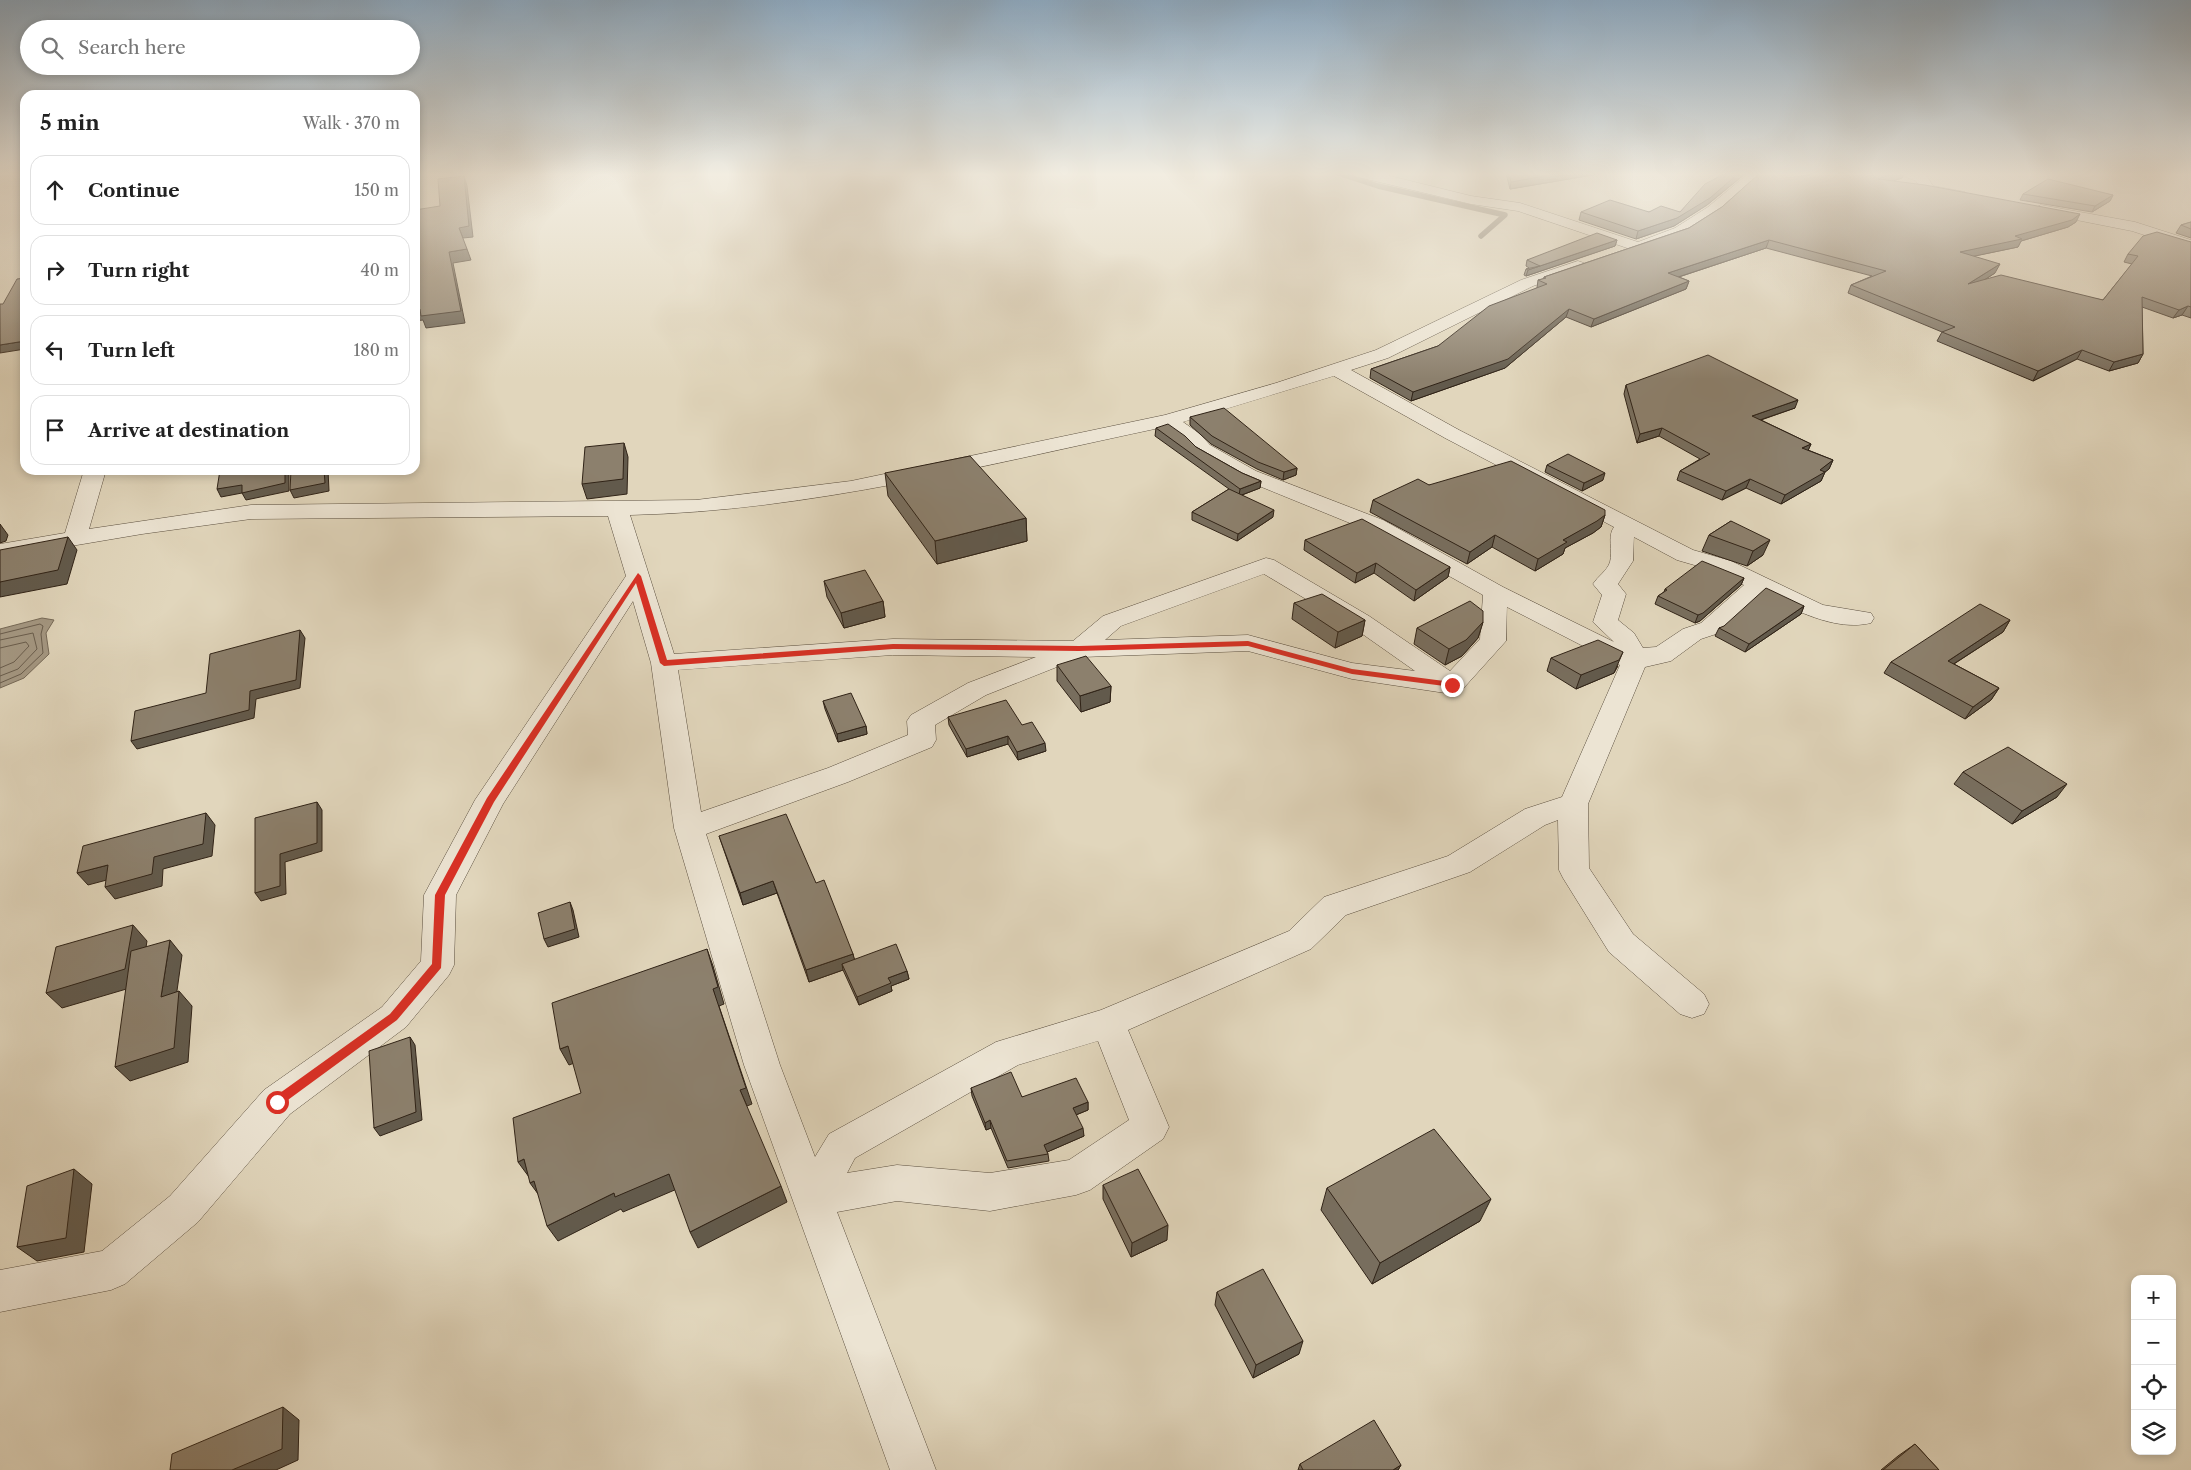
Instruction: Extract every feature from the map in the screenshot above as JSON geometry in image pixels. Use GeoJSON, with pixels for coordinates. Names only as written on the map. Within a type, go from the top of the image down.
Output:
{"type":"FeatureCollection","features":[{"type":"Feature","properties":{"kind":"street"},"geometry":{"type":"LineString","coordinates":[[1623,242],[1636,246]]}},
{"type":"Feature","properties":{"kind":"street"},"geometry":{"type":"LineString","coordinates":[[0,551],[75,537],[251,512],[696,507],[851,487],[1168,420],[1283,388],[1382,354],[1527,283],[1649,242]]}},
{"type":"Feature","properties":{"kind":"street"},"geometry":{"type":"LineString","coordinates":[[1337,370],[1538,480],[1685,555],[1723,566],[1758,585],[1817,612],[1862,618]]}},
{"type":"Feature","properties":{"kind":"street"},"geometry":{"type":"LineString","coordinates":[[1168,420],[1193,438],[1203,449],[1249,475],[1375,525],[1495,592],[1634,662]]}},
{"type":"Feature","properties":{"kind":"street"},"geometry":{"type":"LineString","coordinates":[[75,537],[94,475]]}},
{"type":"Feature","properties":{"kind":"street"},"geometry":{"type":"LineString","coordinates":[[617,509],[664,663],[689,828],[762,1065],[913,1470]]}},
{"type":"Feature","properties":{"kind":"street"},"geometry":{"type":"LineString","coordinates":[[1631,526],[1622,531],[1624,559],[1619,571],[1605,584],[1614,594],[1605,622],[1622,633],[1632,648],[1634,662],[1573,804],[1574,870],[1621,943],[1692,1004]]}},
{"type":"Feature","properties":{"kind":"street"},"geometry":{"type":"LineString","coordinates":[[689,828],[838,776],[922,740],[921,721],[977,689],[1079,649],[1112,621],[1266,565],[1360,621],[1452,685]]}},
{"type":"Feature","properties":{"kind":"street"},"geometry":{"type":"LineString","coordinates":[[0,1291],[111,1270],[184,1209],[277,1102],[394,1017],[437,965],[440,895],[490,800],[638,576]]}},
{"type":"Feature","properties":{"kind":"street"},"geometry":{"type":"LineString","coordinates":[[1634,662],[1645,656],[1662,655],[1692,634],[1710,628],[1758,585]]}},
{"type":"Feature","properties":{"kind":"street"},"geometry":{"type":"LineString","coordinates":[[1452,685],[1493,641],[1495,592]]}},
{"type":"Feature","properties":{"kind":"street"},"geometry":{"type":"LineString","coordinates":[[664,663],[893,647],[1079,649],[1248,643],[1352,671],[1452,685]]}},
{"type":"Feature","properties":{"kind":"street"},"geometry":{"type":"LineString","coordinates":[[813,1198],[842,1146],[1008,1052],[1108,1023],[1300,940],[1335,906],[1459,864],[1535,817],[1573,804]]}},
{"type":"Feature","properties":{"kind":"street"},"geometry":{"type":"LineString","coordinates":[[813,1198],[898,1183],[990,1192],[1076,1177],[1150,1127],[1108,1023]]}},
{"type":"Feature","properties":{"kind":"water"},"geometry":{"type":"Polygon","coordinates":[[[42,618],[54,620],[46,633],[49,654],[24,678],[0,688],[0,629],[42,618]]]}},
{"type":"Feature","properties":{"kind":"building"},"geometry":{"type":"Polygon","coordinates":[[[420,242],[464,242],[467,249],[449,252],[461,311],[421,316],[420,242]]]}},
{"type":"Feature","properties":{"kind":"building"},"geometry":{"type":"Polygon","coordinates":[[[1575,242],[1612,242],[1540,266],[1527,260],[1575,242]]]}},
{"type":"Feature","properties":{"kind":"building"},"geometry":{"type":"Polygon","coordinates":[[[1649,242],[1764,242],[1668,273],[1689,281],[1594,319],[1569,309],[1508,359],[1413,392],[1371,369],[1438,346],[1489,306],[1547,284],[1538,280],[1546,278],[1544,277],[1649,242]]]}},
{"type":"Feature","properties":{"kind":"building"},"geometry":{"type":"Polygon","coordinates":[[[1775,242],[2010,242],[1960,252],[2000,264],[1968,284],[2001,275],[2103,300],[2138,256],[2128,254],[2138,242],[2190,242],[2191,307],[2188,306],[2179,310],[2142,297],[2143,354],[2114,362],[2082,350],[2038,371],[1942,332],[1955,327],[1851,285],[1886,271],[1775,242]]]}},
{"type":"Feature","properties":{"kind":"building"},"geometry":{"type":"Polygon","coordinates":[[[17,279],[20,279],[20,342],[0,345],[0,304],[3,304],[17,279]]]}},
{"type":"Feature","properties":{"kind":"building"},"geometry":{"type":"Polygon","coordinates":[[[1708,355],[1798,400],[1752,416],[1811,444],[1802,448],[1833,460],[1820,470],[1825,472],[1785,495],[1750,479],[1726,491],[1680,471],[1710,454],[1662,428],[1640,434],[1626,385],[1708,355]]]}},
{"type":"Feature","properties":{"kind":"building"},"geometry":{"type":"Polygon","coordinates":[[[1224,408],[1297,468],[1284,472],[1258,462],[1212,436],[1190,417],[1224,408]]]}},
{"type":"Feature","properties":{"kind":"building"},"geometry":{"type":"Polygon","coordinates":[[[1168,424],[1185,436],[1196,447],[1242,473],[1261,481],[1240,489],[1156,428],[1168,424]]]}},
{"type":"Feature","properties":{"kind":"building"},"geometry":{"type":"Polygon","coordinates":[[[624,443],[623,479],[582,484],[585,447],[624,443]]]}},
{"type":"Feature","properties":{"kind":"building"},"geometry":{"type":"Polygon","coordinates":[[[1568,454],[1605,473],[1584,483],[1547,465],[1568,454]]]}},
{"type":"Feature","properties":{"kind":"building"},"geometry":{"type":"Polygon","coordinates":[[[970,456],[1026,518],[935,541],[885,473],[970,456]]]}},
{"type":"Feature","properties":{"kind":"building"},"geometry":{"type":"Polygon","coordinates":[[[1511,461],[1605,510],[1605,515],[1563,540],[1567,542],[1538,559],[1495,535],[1470,552],[1373,500],[1418,479],[1429,485],[1511,461]]]}},
{"type":"Feature","properties":{"kind":"building"},"geometry":{"type":"Polygon","coordinates":[[[219,475],[285,475],[285,483],[242,493],[242,485],[217,489],[219,475]]]}},
{"type":"Feature","properties":{"kind":"building"},"geometry":{"type":"Polygon","coordinates":[[[291,475],[324,475],[325,483],[290,490],[291,475]]]}},
{"type":"Feature","properties":{"kind":"building"},"geometry":{"type":"Polygon","coordinates":[[[1229,489],[1274,510],[1238,534],[1192,512],[1229,489]]]}},
{"type":"Feature","properties":{"kind":"building"},"geometry":{"type":"Polygon","coordinates":[[[1362,519],[1450,567],[1416,590],[1376,563],[1357,573],[1305,540],[1362,519]]]}},
{"type":"Feature","properties":{"kind":"building"},"geometry":{"type":"Polygon","coordinates":[[[1731,521],[1770,540],[1753,551],[1709,535],[1731,521]]]}},
{"type":"Feature","properties":{"kind":"building"},"geometry":{"type":"Polygon","coordinates":[[[68,537],[58,570],[0,582],[0,550],[68,537]]]}},
{"type":"Feature","properties":{"kind":"building"},"geometry":{"type":"Polygon","coordinates":[[[1702,561],[1744,578],[1703,613],[1698,615],[1658,596],[1667,590],[1665,589],[1702,561]]]}},
{"type":"Feature","properties":{"kind":"building"},"geometry":{"type":"Polygon","coordinates":[[[865,570],[883,601],[841,613],[824,581],[865,570]]]}},
{"type":"Feature","properties":{"kind":"building"},"geometry":{"type":"Polygon","coordinates":[[[1766,588],[1804,606],[1749,644],[1719,628],[1724,626],[1766,588]]]}},
{"type":"Feature","properties":{"kind":"building"},"geometry":{"type":"Polygon","coordinates":[[[1322,594],[1365,620],[1338,632],[1294,603],[1322,594]]]}},
{"type":"Feature","properties":{"kind":"building"},"geometry":{"type":"Polygon","coordinates":[[[1470,601],[1483,611],[1483,622],[1466,640],[1449,649],[1417,628],[1470,601]]]}},
{"type":"Feature","properties":{"kind":"building"},"geometry":{"type":"Polygon","coordinates":[[[1980,604],[2010,620],[1948,661],[1999,688],[1973,707],[1891,662],[1980,604]]]}},
{"type":"Feature","properties":{"kind":"building"},"geometry":{"type":"Polygon","coordinates":[[[300,630],[296,680],[250,691],[249,710],[131,741],[135,711],[206,693],[210,654],[300,630]]]}},
{"type":"Feature","properties":{"kind":"building"},"geometry":{"type":"Polygon","coordinates":[[[1598,640],[1623,652],[1619,660],[1581,675],[1551,658],[1598,640]]]}},
{"type":"Feature","properties":{"kind":"building"},"geometry":{"type":"Polygon","coordinates":[[[1086,656],[1111,686],[1080,696],[1057,665],[1086,656]]]}},
{"type":"Feature","properties":{"kind":"building"},"geometry":{"type":"Polygon","coordinates":[[[851,693],[866,726],[837,734],[823,701],[851,693]]]}},
{"type":"Feature","properties":{"kind":"building"},"geometry":{"type":"Polygon","coordinates":[[[1006,700],[1022,725],[1032,722],[1045,743],[1017,752],[1008,736],[966,749],[948,717],[1006,700]]]}},
{"type":"Feature","properties":{"kind":"building"},"geometry":{"type":"Polygon","coordinates":[[[2008,747],[2067,784],[2022,811],[1963,772],[2008,747]]]}},
{"type":"Feature","properties":{"kind":"building"},"geometry":{"type":"Polygon","coordinates":[[[317,802],[317,843],[280,854],[280,886],[255,893],[255,818],[317,802]]]}},
{"type":"Feature","properties":{"kind":"building"},"geometry":{"type":"Polygon","coordinates":[[[206,813],[203,844],[154,857],[152,874],[105,887],[108,865],[77,873],[83,846],[206,813]]]}},
{"type":"Feature","properties":{"kind":"building"},"geometry":{"type":"Polygon","coordinates":[[[786,814],[816,883],[824,880],[853,954],[806,970],[773,881],[740,893],[719,836],[786,814]]]}},
{"type":"Feature","properties":{"kind":"building"},"geometry":{"type":"Polygon","coordinates":[[[570,902],[575,929],[544,939],[538,913],[570,902]]]}},
{"type":"Feature","properties":{"kind":"building"},"geometry":{"type":"Polygon","coordinates":[[[133,925],[125,969],[46,993],[56,947],[133,925]]]}},
{"type":"Feature","properties":{"kind":"building"},"geometry":{"type":"Polygon","coordinates":[[[170,940],[161,997],[179,991],[174,1048],[115,1067],[131,951],[170,940]]]}},
{"type":"Feature","properties":{"kind":"building"},"geometry":{"type":"Polygon","coordinates":[[[896,944],[907,971],[888,978],[891,983],[857,997],[842,964],[896,944]]]}},
{"type":"Feature","properties":{"kind":"building"},"geometry":{"type":"Polygon","coordinates":[[[707,949],[718,987],[713,989],[746,1088],[740,1090],[781,1186],[690,1232],[669,1174],[615,1197],[614,1193],[547,1226],[534,1181],[530,1183],[524,1159],[518,1162],[513,1118],[581,1093],[568,1046],[560,1049],[552,1003],[707,949]]]}},
{"type":"Feature","properties":{"kind":"building"},"geometry":{"type":"Polygon","coordinates":[[[410,1037],[416,1112],[374,1128],[369,1051],[410,1037]]]}},
{"type":"Feature","properties":{"kind":"building"},"geometry":{"type":"Polygon","coordinates":[[[1011,1072],[1022,1097],[1076,1078],[1088,1102],[1073,1108],[1083,1128],[1044,1145],[1048,1154],[1007,1161],[990,1120],[985,1123],[971,1088],[1011,1072]]]}},
{"type":"Feature","properties":{"kind":"building"},"geometry":{"type":"Polygon","coordinates":[[[1434,1129],[1491,1199],[1380,1263],[1327,1188],[1434,1129]]]}},
{"type":"Feature","properties":{"kind":"building"},"geometry":{"type":"Polygon","coordinates":[[[74,1169],[66,1238],[17,1247],[27,1186],[74,1169]]]}},
{"type":"Feature","properties":{"kind":"building"},"geometry":{"type":"Polygon","coordinates":[[[1138,1169],[1168,1225],[1132,1243],[1103,1185],[1138,1169]]]}},
{"type":"Feature","properties":{"kind":"building"},"geometry":{"type":"Polygon","coordinates":[[[1263,1269],[1303,1341],[1256,1365],[1217,1292],[1263,1269]]]}},
{"type":"Feature","properties":{"kind":"building"},"geometry":{"type":"Polygon","coordinates":[[[283,1407],[282,1449],[232,1470],[170,1470],[172,1454],[283,1407]]]}},
{"type":"Feature","properties":{"kind":"building"},"geometry":{"type":"Polygon","coordinates":[[[1374,1420],[1401,1465],[1393,1470],[1303,1470],[1300,1464],[1374,1420]]]}},
{"type":"Feature","properties":{"kind":"building"},"geometry":{"type":"Polygon","coordinates":[[[1915,1444],[1939,1470],[1883,1470],[1915,1444]]]}},
{"type":"Feature","properties":{"kind":"route"},"geometry":{"type":"LineString","coordinates":[[277,1102],[394,1017],[437,965],[440,895],[490,800],[638,576],[664,663],[893,647],[1079,649],[1248,643],[1352,671],[1452,685]]}}]}
